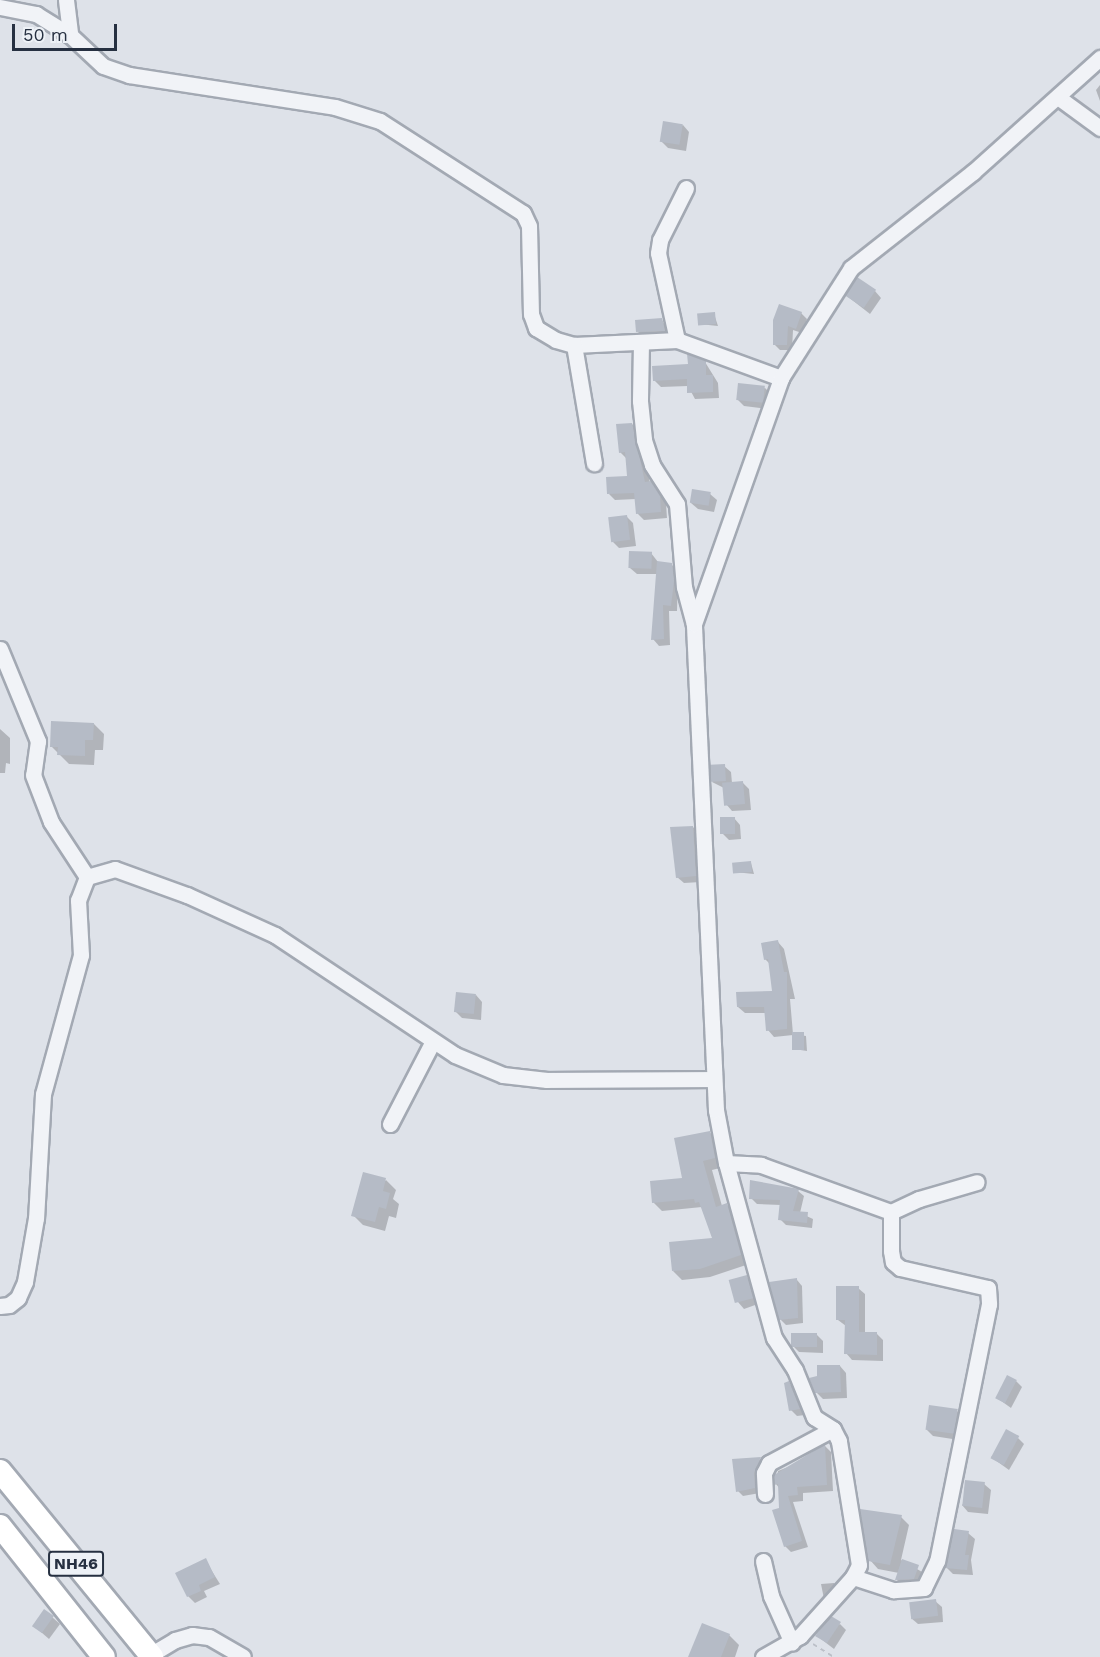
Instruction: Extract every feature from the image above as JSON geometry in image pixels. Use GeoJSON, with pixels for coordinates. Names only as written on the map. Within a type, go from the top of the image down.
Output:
{"type":"FeatureCollection","features":[{"type":"Feature","properties":{"kind":"highway","name":"NH46"},"geometry":{"type":"LineString","coordinates":[[0,1471],[151,1656]]}},
{"type":"Feature","properties":{"kind":"highway","name":"NH46"},"geometry":{"type":"LineString","coordinates":[[0,1526],[104,1657]]}},
{"type":"Feature","properties":{"kind":"street"},"geometry":{"type":"LineString","coordinates":[[66,0],[70,35]]}},
{"type":"Feature","properties":{"kind":"street"},"geometry":{"type":"LineString","coordinates":[[0,7],[36,14],[70,35],[103,66],[129,75],[356,112],[380,120],[523,213],[529,226],[531,314],[536,328],[574,345],[677,340],[781,378]]}},
{"type":"Feature","properties":{"kind":"street"},"geometry":{"type":"LineString","coordinates":[[694,624],[781,378],[850,268],[1059,98],[1100,58]]}},
{"type":"Feature","properties":{"kind":"street"},"geometry":{"type":"LineString","coordinates":[[1059,98],[1100,128]]}},
{"type":"Feature","properties":{"kind":"street"},"geometry":{"type":"LineString","coordinates":[[677,340],[658,253],[660,240],[686,188]]}},
{"type":"Feature","properties":{"kind":"street"},"geometry":{"type":"LineString","coordinates":[[641,342],[639,401],[647,454],[677,504],[684,587],[694,624],[713,1079],[726,1163],[774,1338],[795,1370],[814,1417],[833,1429],[839,1441],[859,1565],[853,1577],[796,1639],[763,1657]]}},
{"type":"Feature","properties":{"kind":"street"},"geometry":{"type":"LineString","coordinates":[[574,345],[594,463]]}},
{"type":"Feature","properties":{"kind":"street"},"geometry":{"type":"LineString","coordinates":[[0,649],[38,741],[33,775],[51,822],[87,877]]}},
{"type":"Feature","properties":{"kind":"street"},"geometry":{"type":"LineString","coordinates":[[87,877],[115,869],[187,895],[275,935],[433,1041],[503,1075],[547,1080],[713,1079]]}},
{"type":"Feature","properties":{"kind":"street"},"geometry":{"type":"LineString","coordinates":[[0,1306],[9,1305],[18,1298],[25,1282],[36,1218],[43,1094],[81,955],[78,900],[87,877]]}},
{"type":"Feature","properties":{"kind":"street"},"geometry":{"type":"LineString","coordinates":[[390,1124],[433,1041]]}},
{"type":"Feature","properties":{"kind":"street"},"geometry":{"type":"LineString","coordinates":[[726,1163],[761,1165],[891,1212],[919,1198],[977,1182]]}},
{"type":"Feature","properties":{"kind":"street"},"geometry":{"type":"LineString","coordinates":[[853,1577],[893,1590],[924,1588],[937,1561],[989,1304],[988,1288],[978,1283],[900,1268],[893,1262],[891,1212]]}},
{"type":"Feature","properties":{"kind":"street"},"geometry":{"type":"LineString","coordinates":[[765,1494],[764,1473],[769,1463],[833,1429]]}},
{"type":"Feature","properties":{"kind":"street"},"geometry":{"type":"LineString","coordinates":[[763,1561],[771,1596],[796,1639]]}},
{"type":"Feature","properties":{"kind":"street"},"geometry":{"type":"LineString","coordinates":[[151,1656],[175,1640],[192,1635],[209,1637],[243,1657]]}},
{"type":"Feature","properties":{"kind":"path"},"geometry":{"type":"LineString","coordinates":[[796,1639],[834,1657]]}},
{"type":"Feature","properties":{"kind":"building"},"geometry":{"type":"Polygon","coordinates":[[[663,121],[683,124],[679,145],[660,142],[663,121]]]}},
{"type":"Feature","properties":{"kind":"building"},"geometry":{"type":"Polygon","coordinates":[[[857,277],[876,290],[864,308],[845,295],[857,277]]]}},
{"type":"Feature","properties":{"kind":"building"},"geometry":{"type":"Polygon","coordinates":[[[779,304],[802,312],[796,329],[788,326],[787,345],[773,345],[773,320],[779,304]]]}},
{"type":"Feature","properties":{"kind":"building"},"geometry":{"type":"Polygon","coordinates":[[[715,312],[716,324],[698,326],[697,314],[715,312]]]}},
{"type":"Feature","properties":{"kind":"building"},"geometry":{"type":"Polygon","coordinates":[[[662,318],[665,331],[636,332],[635,320],[662,318]]]}},
{"type":"Feature","properties":{"kind":"building"},"geometry":{"type":"Polygon","coordinates":[[[687,354],[706,361],[706,375],[713,375],[713,392],[687,393],[687,379],[653,381],[652,366],[688,364],[687,354]]]}},
{"type":"Feature","properties":{"kind":"building"},"geometry":{"type":"Polygon","coordinates":[[[738,383],[765,386],[763,403],[736,400],[738,383]]]}},
{"type":"Feature","properties":{"kind":"building"},"geometry":{"type":"Polygon","coordinates":[[[632,423],[645,482],[651,481],[660,495],[661,512],[636,514],[634,493],[607,494],[606,477],[627,476],[625,452],[619,453],[616,424],[632,423]]]}},
{"type":"Feature","properties":{"kind":"building"},"geometry":{"type":"Polygon","coordinates":[[[692,489],[711,492],[709,506],[690,503],[692,489]]]}},
{"type":"Feature","properties":{"kind":"building"},"geometry":{"type":"Polygon","coordinates":[[[627,515],[630,540],[611,542],[608,517],[627,515]]]}},
{"type":"Feature","properties":{"kind":"building"},"geometry":{"type":"Polygon","coordinates":[[[629,551],[652,552],[651,569],[628,568],[629,551]]]}},
{"type":"Feature","properties":{"kind":"building"},"geometry":{"type":"Polygon","coordinates":[[[657,561],[672,563],[674,581],[671,606],[663,605],[664,639],[651,640],[657,561]]]}},
{"type":"Feature","properties":{"kind":"building"},"geometry":{"type":"Polygon","coordinates":[[[51,721],[94,723],[93,740],[85,740],[85,756],[57,755],[58,747],[50,747],[51,721]]]}},
{"type":"Feature","properties":{"kind":"building"},"geometry":{"type":"Polygon","coordinates":[[[725,764],[726,781],[711,782],[710,765],[725,764]]]}},
{"type":"Feature","properties":{"kind":"building"},"geometry":{"type":"Polygon","coordinates":[[[743,781],[745,804],[724,806],[722,783],[743,781]]]}},
{"type":"Feature","properties":{"kind":"building"},"geometry":{"type":"Polygon","coordinates":[[[720,817],[735,817],[735,834],[720,834],[720,817]]]}},
{"type":"Feature","properties":{"kind":"building"},"geometry":{"type":"Polygon","coordinates":[[[693,826],[696,876],[676,878],[670,827],[693,826]]]}},
{"type":"Feature","properties":{"kind":"building"},"geometry":{"type":"Polygon","coordinates":[[[751,861],[752,872],[733,874],[732,863],[751,861]]]}},
{"type":"Feature","properties":{"kind":"building"},"geometry":{"type":"Polygon","coordinates":[[[778,940],[784,972],[787,972],[787,1029],[766,1031],[764,1007],[737,1007],[736,992],[772,991],[768,959],[764,960],[761,943],[778,940]]]}},
{"type":"Feature","properties":{"kind":"building"},"geometry":{"type":"Polygon","coordinates":[[[456,992],[476,994],[474,1014],[454,1012],[456,992]]]}},
{"type":"Feature","properties":{"kind":"building"},"geometry":{"type":"Polygon","coordinates":[[[792,1032],[804,1032],[804,1050],[792,1050],[792,1032]]]}},
{"type":"Feature","properties":{"kind":"building"},"geometry":{"type":"Polygon","coordinates":[[[710,1131],[715,1158],[703,1161],[716,1207],[727,1203],[741,1255],[700,1269],[672,1271],[669,1242],[712,1238],[699,1202],[695,1203],[694,1199],[652,1203],[650,1181],[682,1178],[674,1138],[710,1131]]]}},
{"type":"Feature","properties":{"kind":"building"},"geometry":{"type":"Polygon","coordinates":[[[363,1172],[386,1178],[383,1191],[390,1193],[386,1209],[379,1207],[375,1222],[351,1216],[363,1172]]]}},
{"type":"Feature","properties":{"kind":"building"},"geometry":{"type":"Polygon","coordinates":[[[750,1180],[799,1189],[793,1211],[808,1212],[807,1223],[778,1220],[780,1200],[749,1199],[750,1180]]]}},
{"type":"Feature","properties":{"kind":"building"},"geometry":{"type":"Polygon","coordinates":[[[747,1275],[753,1298],[735,1303],[729,1280],[747,1275]]]}},
{"type":"Feature","properties":{"kind":"building"},"geometry":{"type":"Polygon","coordinates":[[[797,1278],[798,1318],[779,1320],[769,1282],[797,1278]]]}},
{"type":"Feature","properties":{"kind":"building"},"geometry":{"type":"Polygon","coordinates":[[[836,1286],[859,1286],[859,1332],[877,1332],[877,1355],[844,1354],[845,1320],[836,1320],[836,1286]]]}},
{"type":"Feature","properties":{"kind":"building"},"geometry":{"type":"Polygon","coordinates":[[[791,1333],[817,1333],[817,1347],[791,1347],[791,1333]]]}},
{"type":"Feature","properties":{"kind":"building"},"geometry":{"type":"Polygon","coordinates":[[[817,1365],[840,1365],[841,1392],[815,1393],[809,1378],[817,1376],[817,1365]]]}},
{"type":"Feature","properties":{"kind":"building"},"geometry":{"type":"Polygon","coordinates":[[[1007,1375],[1017,1380],[1005,1403],[995,1398],[1007,1375]]]}},
{"type":"Feature","properties":{"kind":"building"},"geometry":{"type":"Polygon","coordinates":[[[789,1381],[800,1409],[789,1411],[784,1383],[789,1381]]]}},
{"type":"Feature","properties":{"kind":"building"},"geometry":{"type":"Polygon","coordinates":[[[929,1405],[958,1409],[954,1434],[926,1430],[929,1405]]]}},
{"type":"Feature","properties":{"kind":"building"},"geometry":{"type":"Polygon","coordinates":[[[1006,1429],[1019,1436],[1004,1465],[991,1458],[1006,1429]]]}},
{"type":"Feature","properties":{"kind":"building"},"geometry":{"type":"Polygon","coordinates":[[[825,1444],[827,1485],[797,1487],[798,1495],[788,1496],[802,1541],[784,1547],[772,1510],[779,1508],[778,1484],[774,1485],[774,1475],[825,1444]]]}},
{"type":"Feature","properties":{"kind":"building"},"geometry":{"type":"Polygon","coordinates":[[[761,1457],[754,1473],[755,1488],[736,1492],[732,1459],[761,1457]]]}},
{"type":"Feature","properties":{"kind":"building"},"geometry":{"type":"Polygon","coordinates":[[[965,1480],[985,1482],[982,1508],[962,1506],[965,1480]]]}},
{"type":"Feature","properties":{"kind":"building"},"geometry":{"type":"Polygon","coordinates":[[[860,1509],[902,1515],[890,1565],[868,1561],[860,1509]]]}},
{"type":"Feature","properties":{"kind":"building"},"geometry":{"type":"Polygon","coordinates":[[[954,1529],[969,1531],[965,1555],[969,1555],[967,1570],[945,1568],[954,1529]]]}},
{"type":"Feature","properties":{"kind":"building"},"geometry":{"type":"Polygon","coordinates":[[[206,1558],[215,1577],[199,1585],[201,1591],[187,1597],[175,1573],[206,1558]]]}},
{"type":"Feature","properties":{"kind":"building"},"geometry":{"type":"Polygon","coordinates":[[[902,1559],[919,1565],[914,1579],[895,1580],[902,1559]]]}},
{"type":"Feature","properties":{"kind":"building"},"geometry":{"type":"Polygon","coordinates":[[[936,1599],[938,1616],[911,1619],[909,1602],[936,1599]]]}},
{"type":"Feature","properties":{"kind":"building"},"geometry":{"type":"Polygon","coordinates":[[[44,1609],[54,1616],[42,1633],[32,1626],[44,1609]]]}},
{"type":"Feature","properties":{"kind":"building"},"geometry":{"type":"Polygon","coordinates":[[[831,1616],[841,1622],[827,1643],[815,1636],[831,1616]]]}},
{"type":"Feature","properties":{"kind":"building"},"geometry":{"type":"Polygon","coordinates":[[[702,1623],[730,1634],[721,1657],[688,1657],[702,1623]]]}}]}
